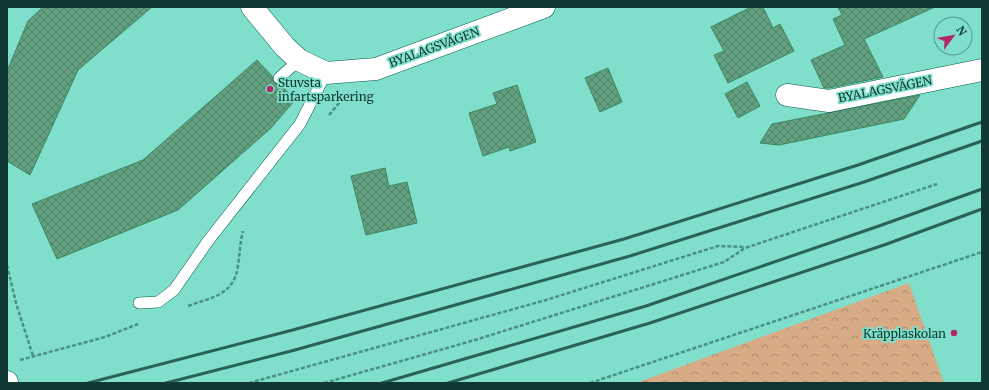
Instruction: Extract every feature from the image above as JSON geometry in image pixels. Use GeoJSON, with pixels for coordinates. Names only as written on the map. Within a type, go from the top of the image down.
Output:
{"type":"FeatureCollection","features":[{"type":"Feature","properties":{"kind":"street"},"geometry":{"type":"LineString","coordinates":[[252,7],[285,47],[299,60],[326,73]]}},
{"type":"Feature","properties":{"kind":"street","name":"BYALAGSVÄGEN"},"geometry":{"type":"LineString","coordinates":[[326,73],[376,69],[544,7]]}},
{"type":"Feature","properties":{"kind":"street","name":"BYALAGSVÄGEN"},"geometry":{"type":"LineString","coordinates":[[787,95],[829,101],[982,70]]}},
{"type":"Feature","properties":{"kind":"lane"},"geometry":{"type":"LineString","coordinates":[[279,78],[299,60]]}},
{"type":"Feature","properties":{"kind":"lane"},"geometry":{"type":"LineString","coordinates":[[139,303],[158,302],[174,290],[208,241],[300,124],[326,73]]}},
{"type":"Feature","properties":{"kind":"path"},"geometry":{"type":"LineString","coordinates":[[324,383],[476,340],[724,262],[745,248],[937,184]]}},
{"type":"Feature","properties":{"kind":"path"},"geometry":{"type":"LineString","coordinates":[[249,383],[546,300],[718,246],[745,248]]}},
{"type":"Feature","properties":{"kind":"path"},"geometry":{"type":"LineString","coordinates":[[592,383],[982,252]]}},
{"type":"Feature","properties":{"kind":"path"},"geometry":{"type":"LineString","coordinates":[[7,265],[16,303],[33,356]]}},
{"type":"Feature","properties":{"kind":"green space"},"geometry":{"type":"Polygon","coordinates":[[[909,283],[944,383],[636,383],[909,283]]]}},
{"type":"Feature","properties":{"kind":"building"},"geometry":{"type":"Polygon","coordinates":[[[43,7],[152,7],[78,70],[30,175],[7,161],[7,71],[28,21],[43,7]]]}},
{"type":"Feature","properties":{"kind":"building"},"geometry":{"type":"Polygon","coordinates":[[[751,7],[763,7],[773,28],[780,24],[794,51],[728,83],[714,55],[724,51],[711,27],[751,7]]]}},
{"type":"Feature","properties":{"kind":"building"},"geometry":{"type":"Polygon","coordinates":[[[838,7],[935,7],[864,39],[883,77],[824,88],[811,60],[845,45],[833,19],[842,15],[838,7]]]}},
{"type":"Feature","properties":{"kind":"building"},"geometry":{"type":"Polygon","coordinates":[[[257,60],[272,76],[274,83],[281,85],[295,100],[271,128],[178,210],[57,259],[32,204],[143,160],[257,60]]]}},
{"type":"Feature","properties":{"kind":"building"},"geometry":{"type":"Polygon","coordinates":[[[608,68],[622,102],[600,112],[585,78],[608,68]]]}},
{"type":"Feature","properties":{"kind":"building"},"geometry":{"type":"Polygon","coordinates":[[[747,82],[760,106],[738,118],[725,94],[747,82]]]}},
{"type":"Feature","properties":{"kind":"building"},"geometry":{"type":"Polygon","coordinates":[[[517,85],[536,142],[510,151],[509,147],[483,156],[469,113],[497,104],[493,93],[517,85]]]}},
{"type":"Feature","properties":{"kind":"building"},"geometry":{"type":"Polygon","coordinates":[[[920,95],[904,119],[779,145],[760,143],[772,124],[920,95]]]}},
{"type":"Feature","properties":{"kind":"building"},"geometry":{"type":"Polygon","coordinates":[[[385,168],[389,186],[407,182],[417,223],[366,235],[351,176],[385,168]]]}},
{"type":"Feature","properties":{"kind":"railway"},"geometry":{"type":"LineString","coordinates":[[88,383],[289,331],[624,239],[858,165],[982,122]]}},
{"type":"Feature","properties":{"kind":"railway"},"geometry":{"type":"LineString","coordinates":[[166,383],[295,350],[630,256],[864,182],[982,141]]}},
{"type":"Feature","properties":{"kind":"railway"},"geometry":{"type":"LineString","coordinates":[[382,383],[646,306],[982,189]]}},
{"type":"Feature","properties":{"kind":"railway"},"geometry":{"type":"LineString","coordinates":[[448,383],[650,323],[884,245],[982,209]]}},
{"type":"Feature","properties":{"kind":"place","name":"Stuvsta infartsparkering"},"geometry":{"type":"Point","coordinates":[270,89]}},
{"type":"Feature","properties":{"kind":"place","name":"Kräpplaskolan"},"geometry":{"type":"Point","coordinates":[954,333]}}]}
